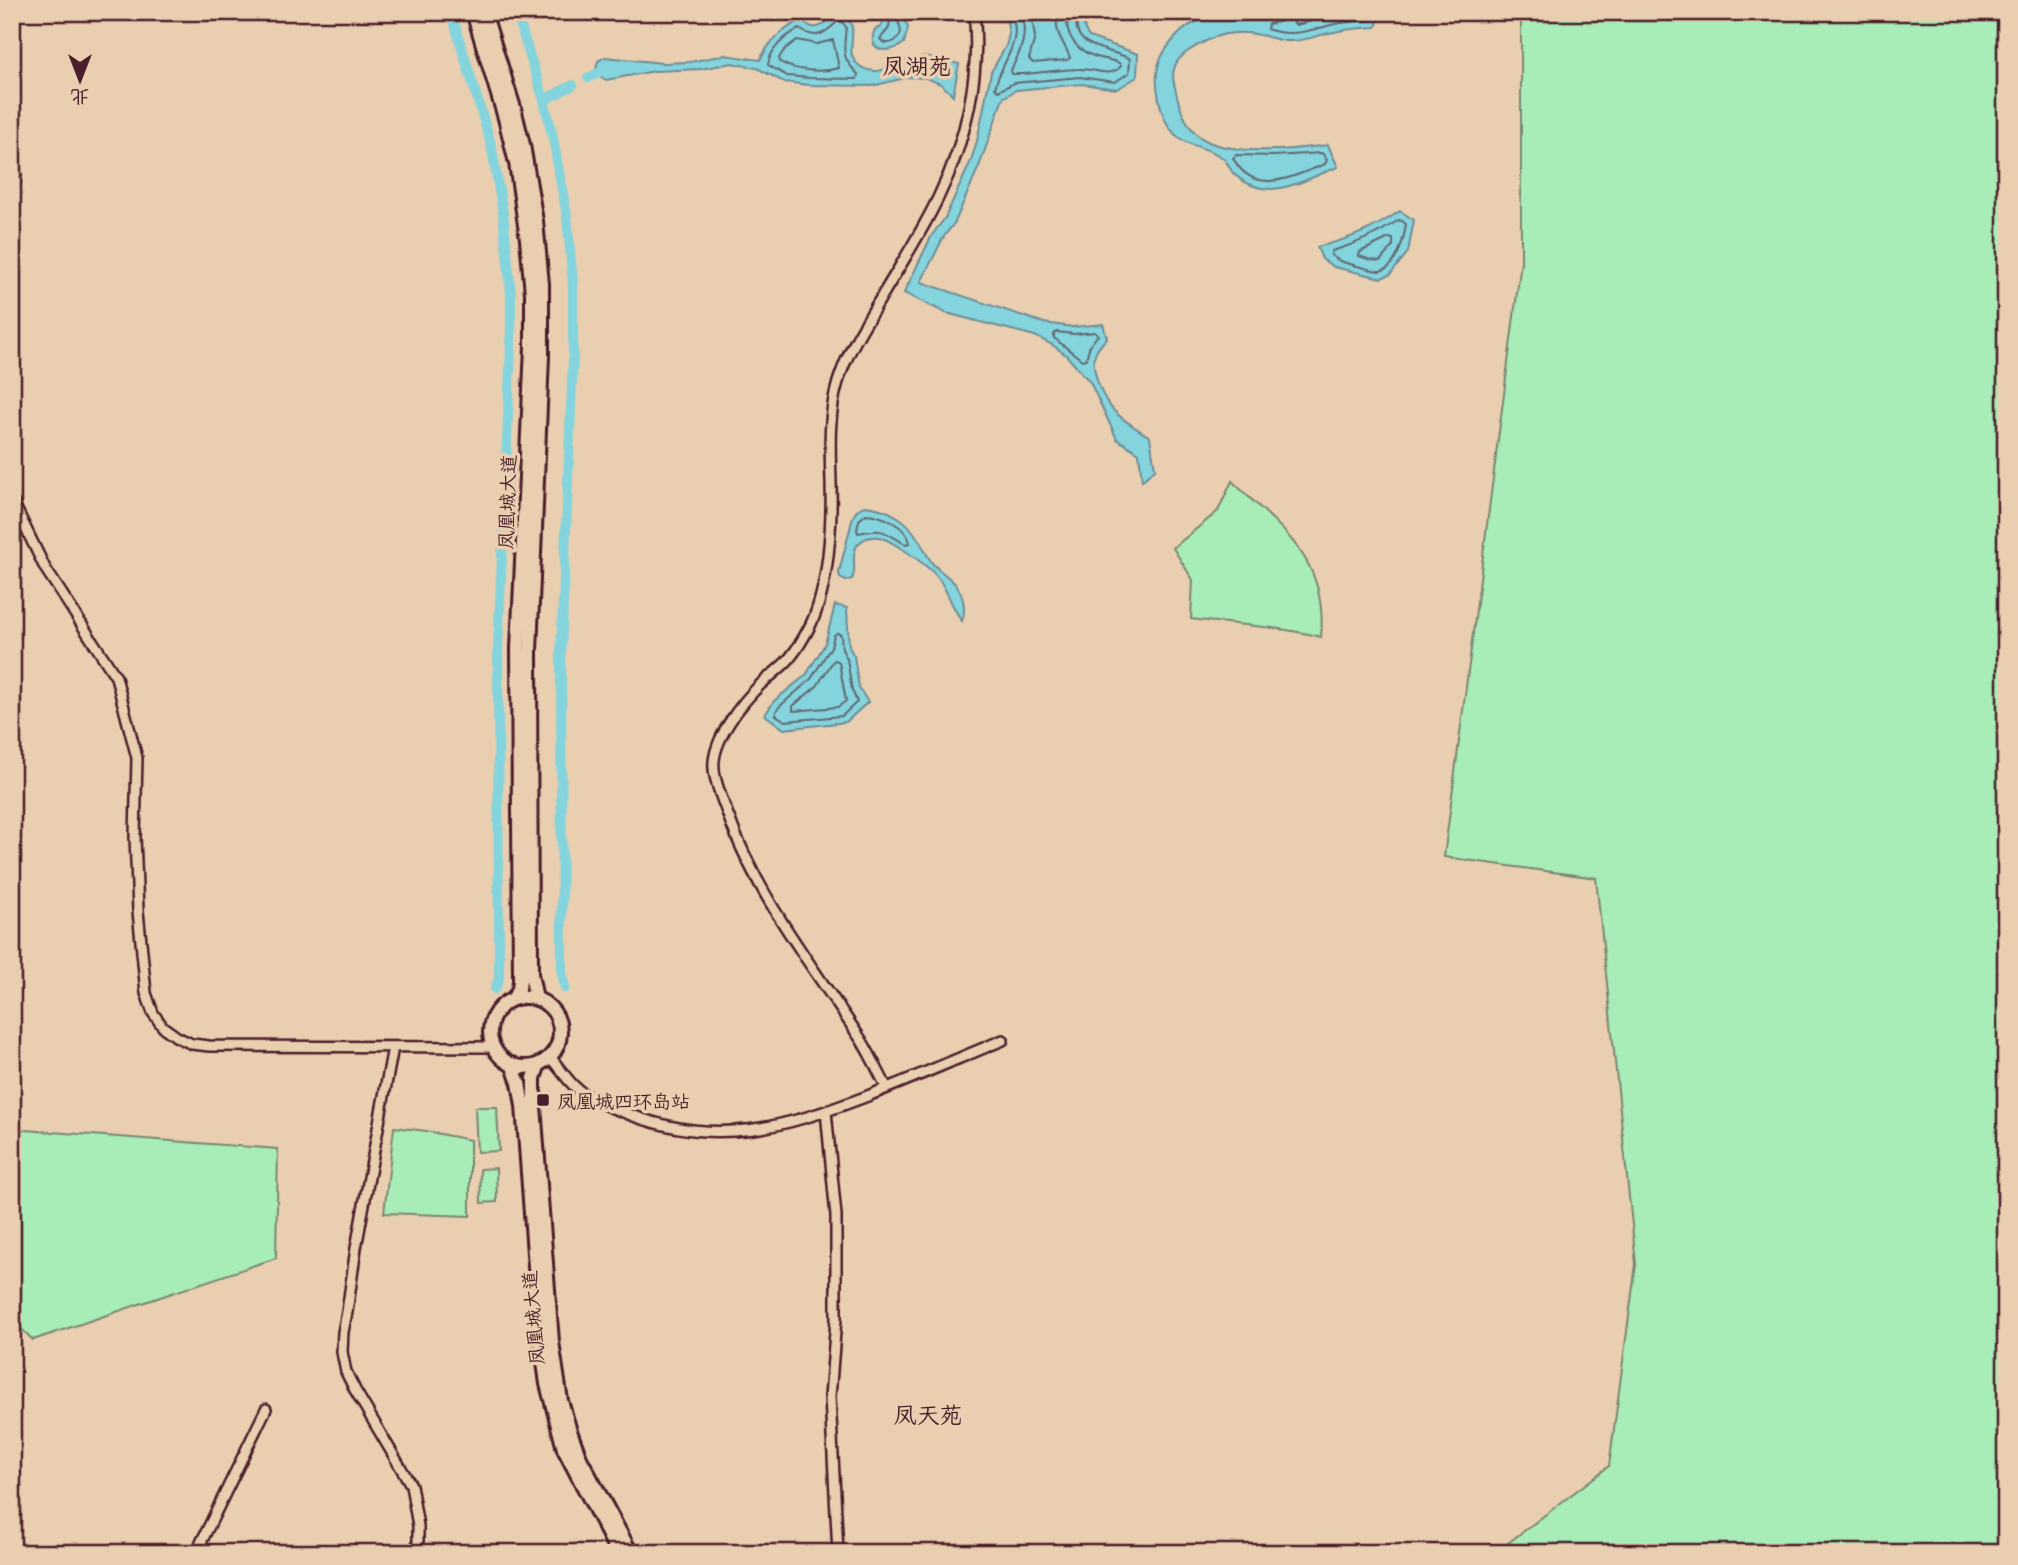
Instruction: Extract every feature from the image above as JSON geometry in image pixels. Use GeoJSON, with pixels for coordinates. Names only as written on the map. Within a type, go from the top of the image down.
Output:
{"type":"FeatureCollection","features":[{"type":"Feature","properties":{"kind":"main road","name":"凤凰城大道"},"geometry":{"type":"LineString","coordinates":[[473,12],[511,140],[524,211],[531,293],[532,347],[519,648],[520,980],[519,989],[513,999]]}},
{"type":"Feature","properties":{"kind":"main road","name":"凤凰城大道"},"geometry":{"type":"LineString","coordinates":[[484,12],[523,145],[536,221],[542,284],[542,356],[530,662],[531,983],[536,999]]}},
{"type":"Feature","properties":{"kind":"main road"},"geometry":{"type":"LineString","coordinates":[[513,999],[536,999],[547,1004],[555,1013],[561,1035],[550,1057],[526,1068],[512,1064],[498,1055],[489,1036],[490,1024],[503,1004],[513,999]]}},
{"type":"Feature","properties":{"kind":"main road","name":"凤凰城大道"},"geometry":{"type":"LineString","coordinates":[[512,1064],[523,1107],[540,1334],[547,1384],[564,1449],[618,1553]]}},
{"type":"Feature","properties":{"kind":"main road","name":"凤凰城大道"},"geometry":{"type":"LineString","coordinates":[[539,1064],[534,1078],[534,1106],[552,1342],[561,1401],[569,1432],[580,1458],[631,1553]]}},
{"type":"Feature","properties":{"kind":"street"},"geometry":{"type":"LineString","coordinates":[[887,1088],[863,1044],[774,908],[749,863],[731,823],[716,778],[714,756],[730,723],[761,684],[791,656],[806,634],[817,609],[829,536],[829,440],[834,396],[849,354],[930,215],[953,164],[974,79],[974,12]]}},
{"type":"Feature","properties":{"kind":"street"},"geometry":{"type":"LineString","coordinates":[[12,147],[16,176],[12,197]]}},
{"type":"Feature","properties":{"kind":"street"},"geometry":{"type":"LineString","coordinates":[[12,500],[45,568],[116,677],[138,758],[135,837],[138,911],[146,993],[153,1013],[163,1027],[192,1044],[209,1046],[493,1047]]}},
{"type":"Feature","properties":{"kind":"street"},"geometry":{"type":"LineString","coordinates":[[550,1057],[575,1087],[617,1110],[662,1124],[710,1131],[745,1130],[780,1125],[826,1111],[1003,1040]]}},
{"type":"Feature","properties":{"kind":"street"},"geometry":{"type":"LineString","coordinates":[[393,1047],[356,1248],[348,1312],[342,1332],[342,1352],[346,1372],[355,1390],[411,1485],[418,1526],[418,1553]]}},
{"type":"Feature","properties":{"kind":"street"},"geometry":{"type":"LineString","coordinates":[[826,1111],[836,1216],[836,1319],[830,1397],[838,1553]]}},
{"type":"Feature","properties":{"kind":"street"},"geometry":{"type":"LineString","coordinates":[[196,1553],[266,1409]]}},
{"type":"Feature","properties":{"kind":"green space"},"geometry":{"type":"Polygon","coordinates":[[[1494,12],[2006,12],[2006,1553],[1495,1553],[1609,1466],[1636,1264],[1596,878],[1444,857],[1521,262],[1521,16],[1494,12]]]}},
{"type":"Feature","properties":{"kind":"green space"},"geometry":{"type":"Polygon","coordinates":[[[1232,481],[1284,531],[1309,566],[1317,586],[1321,610],[1321,637],[1273,628],[1191,619],[1193,580],[1173,548],[1218,511],[1232,481]]]}},
{"type":"Feature","properties":{"kind":"green space"},"geometry":{"type":"Polygon","coordinates":[[[475,1107],[497,1107],[499,1151],[477,1152],[475,1107]]]}},
{"type":"Feature","properties":{"kind":"green space"},"geometry":{"type":"Polygon","coordinates":[[[394,1127],[470,1140],[470,1216],[384,1213],[394,1127]]]}},
{"type":"Feature","properties":{"kind":"green space"},"geometry":{"type":"Polygon","coordinates":[[[12,1129],[278,1149],[276,1258],[33,1340],[12,1320],[12,1129]]]}},
{"type":"Feature","properties":{"kind":"green space"},"geometry":{"type":"Polygon","coordinates":[[[496,1168],[497,1202],[481,1203],[480,1169],[496,1168]]]}},
{"type":"Feature","properties":{"kind":"water"},"geometry":{"type":"Polygon","coordinates":[[[869,12],[898,12],[905,19],[908,28],[904,43],[886,50],[876,47],[873,43],[875,29],[881,27],[883,21],[869,12]]]}},
{"type":"Feature","properties":{"kind":"water"},"geometry":{"type":"Polygon","coordinates":[[[1002,12],[1086,12],[1084,25],[1089,37],[1138,54],[1137,77],[1117,89],[1081,84],[1016,90],[1003,98],[980,164],[955,222],[943,238],[921,282],[1044,323],[1073,327],[1103,324],[1107,338],[1095,353],[1096,375],[1102,393],[1112,409],[1150,437],[1155,469],[1142,481],[1139,453],[1117,439],[1090,382],[1066,355],[1035,336],[946,313],[904,293],[932,235],[945,218],[971,161],[991,72],[1006,46],[1009,34],[1002,12]]]}},
{"type":"Feature","properties":{"kind":"water"},"geometry":{"type":"Polygon","coordinates":[[[1297,12],[1381,12],[1376,27],[1344,30],[1298,41],[1284,41],[1247,33],[1221,35],[1189,51],[1180,58],[1174,69],[1174,82],[1181,111],[1190,126],[1203,139],[1221,146],[1247,150],[1328,145],[1338,167],[1289,186],[1261,188],[1237,177],[1218,155],[1185,142],[1173,132],[1168,126],[1159,100],[1158,66],[1173,40],[1196,22],[1243,14],[1273,16],[1297,12]]]}},
{"type":"Feature","properties":{"kind":"water"},"geometry":{"type":"Polygon","coordinates":[[[840,14],[852,25],[852,55],[855,62],[863,68],[881,70],[910,59],[923,58],[959,64],[953,95],[941,84],[926,78],[909,77],[872,86],[809,85],[784,82],[757,68],[732,63],[701,69],[655,71],[606,80],[599,76],[596,69],[598,61],[605,57],[663,63],[690,62],[724,55],[760,60],[772,41],[794,24],[801,20],[809,26],[817,27],[831,16],[840,14]]]}},
{"type":"Feature","properties":{"kind":"water"},"geometry":{"type":"Polygon","coordinates":[[[1400,211],[1414,220],[1408,252],[1390,275],[1381,278],[1334,267],[1322,259],[1317,247],[1360,233],[1400,211]]]}},
{"type":"Feature","properties":{"kind":"water"},"geometry":{"type":"Polygon","coordinates":[[[864,506],[891,513],[908,525],[932,563],[959,589],[964,603],[962,621],[933,573],[885,539],[874,537],[859,543],[855,552],[852,579],[846,581],[840,578],[839,572],[853,517],[857,510],[864,506]]]}},
{"type":"Feature","properties":{"kind":"water"},"geometry":{"type":"Polygon","coordinates":[[[835,605],[847,608],[849,647],[854,656],[859,688],[868,702],[846,722],[784,729],[765,715],[774,701],[806,675],[825,644],[835,605]]]}},
{"type":"Feature","properties":{"kind":"waterway"},"geometry":{"type":"LineString","coordinates":[[451,12],[491,144],[503,213],[511,294],[498,648],[499,979],[495,989]]}},
{"type":"Feature","properties":{"kind":"waterway"},"geometry":{"type":"LineString","coordinates":[[516,12],[553,138],[567,217],[573,283],[573,357],[561,653],[562,973],[565,988]]}},
{"type":"Feature","properties":{"kind":"waterway"},"geometry":{"type":"LineString","coordinates":[[588,78],[598,73]]}},
{"type":"Feature","properties":{"kind":"waterway"},"geometry":{"type":"LineString","coordinates":[[544,100],[573,85]]}},
{"type":"Feature","properties":{"kind":"place","name":"凤凰城四环岛站"},"geometry":{"type":"Point","coordinates":[543,1100]}},
{"type":"Feature","properties":{"kind":"district","name":"凤湖苑"},"geometry":{"type":"Point","coordinates":[917,64]}},
{"type":"Feature","properties":{"kind":"district","name":"凤天苑"},"geometry":{"type":"Point","coordinates":[928,1413]}}]}
